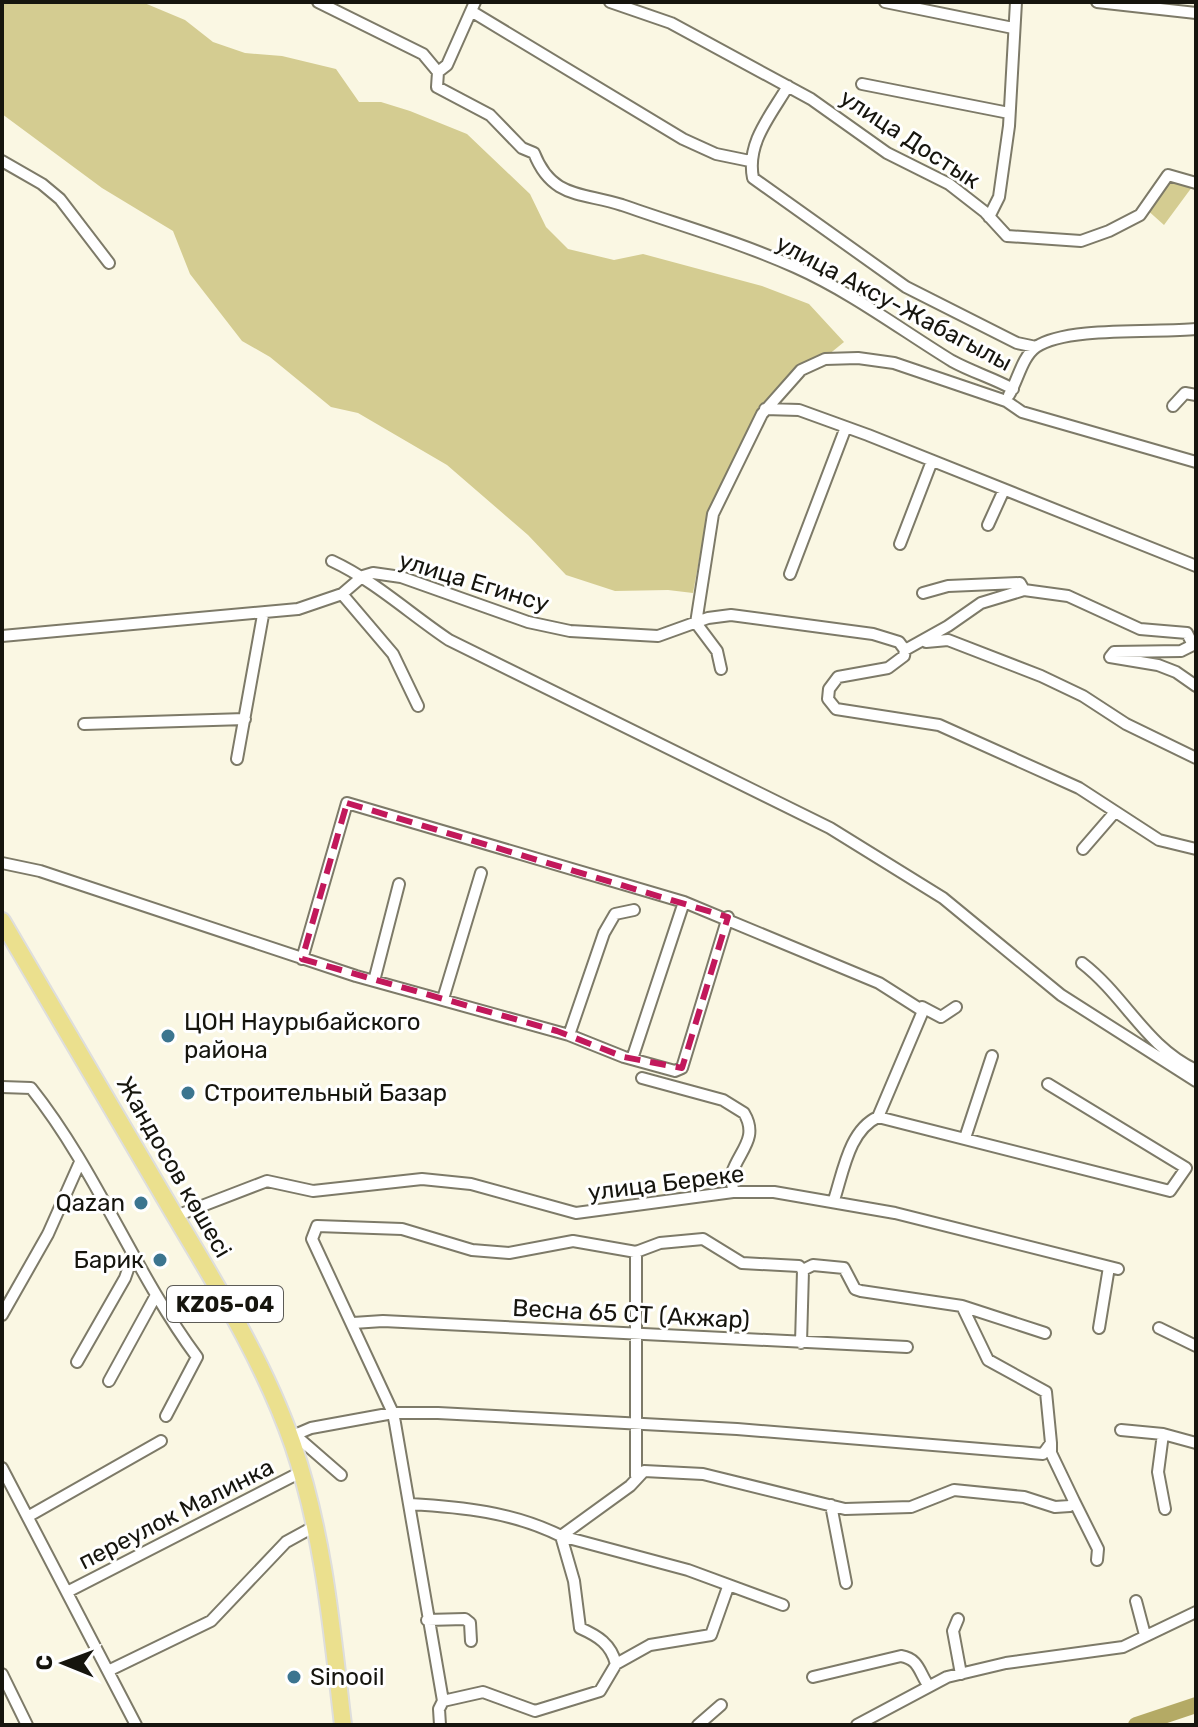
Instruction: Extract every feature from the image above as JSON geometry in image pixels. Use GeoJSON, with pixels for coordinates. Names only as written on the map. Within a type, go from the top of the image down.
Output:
{"type":"FeatureCollection","features":[{"type":"Feature","properties":{"kind":"main road","name":"Жандосов көшесі"},"geometry":{"type":"LineString","coordinates":[[2,921],[176,1216],[264,1375],[292,1436],[325,1571],[343,1725]]}},
{"type":"Feature","properties":{"kind":"street","name":"улица Аксу-Жабагылы"},"geometry":{"type":"LineString","coordinates":[[318,2],[423,54],[438,72],[437,87],[490,115],[522,148],[534,153],[539,168],[551,181],[573,194],[659,217],[781,261],[878,312],[954,361],[1013,389]]}},
{"type":"Feature","properties":{"kind":"street","name":"улица Достык"},"geometry":{"type":"LineString","coordinates":[[610,2],[624,4],[671,23],[788,86],[887,153],[949,184],[1007,236],[1081,241],[1140,215],[1168,175],[1196,183]]}},
{"type":"Feature","properties":{"kind":"street"},"geometry":{"type":"LineString","coordinates":[[885,2],[1013,28]]}},
{"type":"Feature","properties":{"kind":"street"},"geometry":{"type":"LineString","coordinates":[[989,217],[999,197],[1009,113],[1016,2]]}},
{"type":"Feature","properties":{"kind":"street"},"geometry":{"type":"LineString","coordinates":[[1097,2],[1196,13]]}},
{"type":"Feature","properties":{"kind":"street"},"geometry":{"type":"LineString","coordinates":[[438,72],[447,65],[473,6],[683,139],[716,154],[750,161]]}},
{"type":"Feature","properties":{"kind":"street"},"geometry":{"type":"LineString","coordinates":[[862,84],[1009,113]]}},
{"type":"Feature","properties":{"kind":"street"},"geometry":{"type":"LineString","coordinates":[[788,86],[755,142],[750,161],[753,178],[906,287],[1032,351]]}},
{"type":"Feature","properties":{"kind":"street"},"geometry":{"type":"LineString","coordinates":[[2,161],[42,184],[60,199],[109,263]]}},
{"type":"Feature","properties":{"kind":"street"},"geometry":{"type":"LineString","coordinates":[[1006,401],[1032,351],[1065,337],[1196,329]]}},
{"type":"Feature","properties":{"kind":"street"},"geometry":{"type":"LineString","coordinates":[[721,669],[717,651],[696,623],[713,514],[765,409],[801,370],[825,359],[858,358],[894,363],[1006,401],[1022,412],[1196,462]]}},
{"type":"Feature","properties":{"kind":"street"},"geometry":{"type":"LineString","coordinates":[[1173,406],[1185,393],[1196,395]]}},
{"type":"Feature","properties":{"kind":"street"},"geometry":{"type":"LineString","coordinates":[[765,409],[799,410],[846,427],[1003,492],[1196,566]]}},
{"type":"Feature","properties":{"kind":"street"},"geometry":{"type":"LineString","coordinates":[[790,574],[846,427]]}},
{"type":"Feature","properties":{"kind":"street"},"geometry":{"type":"LineString","coordinates":[[900,544],[932,461]]}},
{"type":"Feature","properties":{"kind":"street"},"geometry":{"type":"LineString","coordinates":[[988,525],[1003,492]]}},
{"type":"Feature","properties":{"kind":"street"},"geometry":{"type":"LineString","coordinates":[[332,561],[363,576],[391,600],[449,640],[830,828],[943,898],[1061,995],[1196,1081]]}},
{"type":"Feature","properties":{"kind":"street","name":"улица Егинсу"},"geometry":{"type":"LineString","coordinates":[[2,636],[263,615],[298,609],[342,594],[363,576],[373,573],[401,577],[528,622],[570,631],[658,636],[731,615],[873,634],[909,648]]}},
{"type":"Feature","properties":{"kind":"street"},"geometry":{"type":"LineString","coordinates":[[923,593],[948,586],[1016,583],[1024,586],[1024,590]]}},
{"type":"Feature","properties":{"kind":"street"},"geometry":{"type":"LineString","coordinates":[[1196,686],[1158,665],[1110,657],[1114,652],[1181,651],[1193,645],[1187,633],[1140,629],[1068,596],[1024,590],[981,603],[946,635],[909,648],[898,663],[888,668],[838,677],[829,689],[832,705],[843,712],[939,725],[1079,788],[1159,840],[1196,849]]}},
{"type":"Feature","properties":{"kind":"street"},"geometry":{"type":"LineString","coordinates":[[342,594],[393,654],[418,706]]}},
{"type":"Feature","properties":{"kind":"street"},"geometry":{"type":"LineString","coordinates":[[237,759],[263,615]]}},
{"type":"Feature","properties":{"kind":"street"},"geometry":{"type":"LineString","coordinates":[[946,635],[1055,683],[1126,724],[1196,758]]}},
{"type":"Feature","properties":{"kind":"street"},"geometry":{"type":"LineString","coordinates":[[84,724],[245,719]]}},
{"type":"Feature","properties":{"kind":"street"},"geometry":{"type":"LineString","coordinates":[[302,959],[347,803],[728,917],[879,983],[941,1017],[956,1007]]}},
{"type":"Feature","properties":{"kind":"street"},"geometry":{"type":"LineString","coordinates":[[1083,849],[1115,812]]}},
{"type":"Feature","properties":{"kind":"street"},"geometry":{"type":"LineString","coordinates":[[2,863],[40,871],[302,959],[569,1035],[632,1059],[675,1071],[682,1068],[728,917]]}},
{"type":"Feature","properties":{"kind":"street"},"geometry":{"type":"LineString","coordinates":[[443,999],[481,873]]}},
{"type":"Feature","properties":{"kind":"street"},"geometry":{"type":"LineString","coordinates":[[374,981],[399,884]]}},
{"type":"Feature","properties":{"kind":"street"},"geometry":{"type":"LineString","coordinates":[[632,1059],[684,902]]}},
{"type":"Feature","properties":{"kind":"street"},"geometry":{"type":"LineString","coordinates":[[569,1035],[604,933],[615,914],[634,910]]}},
{"type":"Feature","properties":{"kind":"street"},"geometry":{"type":"LineString","coordinates":[[1082,963],[1112,988],[1162,1051],[1196,1070]]}},
{"type":"Feature","properties":{"kind":"street"},"geometry":{"type":"LineString","coordinates":[[834,1200],[856,1137],[863,1126],[878,1117],[924,1010]]}},
{"type":"Feature","properties":{"kind":"street"},"geometry":{"type":"LineString","coordinates":[[965,1138],[992,1056]]}},
{"type":"Feature","properties":{"kind":"street"},"geometry":{"type":"LineString","coordinates":[[642,1078],[723,1100],[744,1113],[750,1122],[750,1134],[741,1160],[732,1173],[733,1192]]}},
{"type":"Feature","properties":{"kind":"street"},"geometry":{"type":"LineString","coordinates":[[878,1117],[1170,1191],[1186,1168],[1048,1084]]}},
{"type":"Feature","properties":{"kind":"street"},"geometry":{"type":"LineString","coordinates":[[2,1087],[31,1088],[80,1162],[155,1297],[197,1357],[166,1416]]}},
{"type":"Feature","properties":{"kind":"street"},"geometry":{"type":"LineString","coordinates":[[2,1315],[48,1234],[80,1162]]}},
{"type":"Feature","properties":{"kind":"street","name":"улица Береке"},"geometry":{"type":"LineString","coordinates":[[176,1216],[267,1181],[313,1191],[434,1180],[471,1184],[576,1213],[733,1192],[774,1192],[834,1200],[1114,1268],[1099,1328]]}},
{"type":"Feature","properties":{"kind":"street"},"geometry":{"type":"LineString","coordinates":[[440,1725],[439,1709],[443,1701],[393,1413],[312,1239],[317,1226],[402,1229],[472,1250],[497,1253],[522,1252],[573,1241],[636,1252],[660,1243],[703,1239],[713,1242],[742,1263],[799,1266],[803,1270],[801,1343]]}},
{"type":"Feature","properties":{"kind":"street"},"geometry":{"type":"LineString","coordinates":[[561,1536],[630,1486],[639,1471],[635,1423],[636,1252]]}},
{"type":"Feature","properties":{"kind":"street"},"geometry":{"type":"LineString","coordinates":[[77,1362],[125,1278],[133,1255]]}},
{"type":"Feature","properties":{"kind":"street"},"geometry":{"type":"LineString","coordinates":[[803,1270],[813,1265],[844,1268],[855,1289],[861,1291],[923,1303],[936,1299],[1045,1333]]}},
{"type":"Feature","properties":{"kind":"street"},"geometry":{"type":"LineString","coordinates":[[109,1381],[155,1297]]}},
{"type":"Feature","properties":{"kind":"street"},"geometry":{"type":"LineString","coordinates":[[962,1306],[988,1360],[1046,1392],[1051,1443],[1048,1456],[1098,1549],[1097,1560]]}},
{"type":"Feature","properties":{"kind":"street","name":"Весна 65 СТ (Акжар)"},"geometry":{"type":"LineString","coordinates":[[353,1323],[383,1321],[907,1347]]}},
{"type":"Feature","properties":{"kind":"street"},"geometry":{"type":"LineString","coordinates":[[1159,1328],[1196,1346]]}},
{"type":"Feature","properties":{"kind":"street"},"geometry":{"type":"LineString","coordinates":[[341,1475],[292,1436],[311,1428],[393,1413],[635,1423],[1048,1456]]}},
{"type":"Feature","properties":{"kind":"street"},"geometry":{"type":"LineString","coordinates":[[1121,1430],[1163,1434],[1196,1443]]}},
{"type":"Feature","properties":{"kind":"street"},"geometry":{"type":"LineString","coordinates":[[1163,1434],[1158,1472],[1165,1509]]}},
{"type":"Feature","properties":{"kind":"street"},"geometry":{"type":"LineString","coordinates":[[29,1516],[161,1441]]}},
{"type":"Feature","properties":{"kind":"street"},"geometry":{"type":"LineString","coordinates":[[3,1469],[136,1725]]}},
{"type":"Feature","properties":{"kind":"street"},"geometry":{"type":"LineString","coordinates":[[639,1471],[692,1472],[845,1509],[911,1507],[954,1490],[1024,1497],[1055,1507],[1070,1506],[1074,1501]]}},
{"type":"Feature","properties":{"kind":"street","name":"переулок Малинка"},"geometry":{"type":"LineString","coordinates":[[69,1591],[301,1472]]}},
{"type":"Feature","properties":{"kind":"street"},"geometry":{"type":"LineString","coordinates":[[410,1504],[449,1506],[512,1517],[561,1536],[674,1566],[783,1605]]}},
{"type":"Feature","properties":{"kind":"street"},"geometry":{"type":"LineString","coordinates":[[831,1505],[846,1583]]}},
{"type":"Feature","properties":{"kind":"street"},"geometry":{"type":"LineString","coordinates":[[108,1671],[211,1621],[286,1542],[315,1526]]}},
{"type":"Feature","properties":{"kind":"street"},"geometry":{"type":"LineString","coordinates":[[561,1536],[574,1581],[580,1628],[610,1647],[616,1664]]}},
{"type":"Feature","properties":{"kind":"street"},"geometry":{"type":"LineString","coordinates":[[443,1701],[483,1692],[528,1710],[548,1710],[600,1691],[616,1664],[650,1645],[711,1635],[728,1587]]}},
{"type":"Feature","properties":{"kind":"street"},"geometry":{"type":"LineString","coordinates":[[1136,1601],[1145,1635]]}},
{"type":"Feature","properties":{"kind":"street"},"geometry":{"type":"LineString","coordinates":[[857,1725],[928,1685],[961,1674],[1006,1663],[1123,1647],[1196,1612]]}},
{"type":"Feature","properties":{"kind":"street"},"geometry":{"type":"LineString","coordinates":[[427,1620],[465,1619],[470,1623],[471,1641]]}},
{"type":"Feature","properties":{"kind":"street"},"geometry":{"type":"LineString","coordinates":[[958,1619],[953,1631],[961,1674]]}},
{"type":"Feature","properties":{"kind":"street"},"geometry":{"type":"LineString","coordinates":[[813,1677],[901,1656],[911,1658],[917,1664],[928,1685]]}},
{"type":"Feature","properties":{"kind":"street"},"geometry":{"type":"LineString","coordinates":[[2,1674],[27,1725]]}},
{"type":"Feature","properties":{"kind":"street"},"geometry":{"type":"LineString","coordinates":[[698,1725],[721,1705]]}},
{"type":"Feature","properties":{"kind":"highlighted area"},"geometry":{"type":"Polygon","coordinates":[[[347,803],[728,917],[682,1068],[624,1057],[557,1031],[302,959],[347,803]]]}},
{"type":"Feature","properties":{"kind":"shaded area"},"geometry":{"type":"Polygon","coordinates":[[[2,2],[142,2],[185,20],[213,42],[245,53],[282,56],[336,69],[359,102],[381,102],[467,134],[530,194],[546,227],[568,249],[614,260],[643,254],[762,286],[809,304],[844,342],[756,414],[708,511],[693,593],[615,591],[566,575],[528,535],[447,465],[358,413],[331,407],[270,357],[242,341],[190,274],[173,231],[102,188],[2,114],[2,2]]]}},
{"type":"Feature","properties":{"kind":"shaded area"},"geometry":{"type":"Polygon","coordinates":[[[1168,175],[1195,183],[1164,225],[1145,208],[1168,175]]]}},
{"type":"Feature","properties":{"kind":"waterway"},"geometry":{"type":"LineString","coordinates":[[1136,1725],[1196,1705]]}},
{"type":"Feature","properties":{"kind":"place","name":"ЦОН Наурыбайского района"},"geometry":{"type":"Point","coordinates":[168,1036]}},
{"type":"Feature","properties":{"kind":"place","name":"Строительный Базар"},"geometry":{"type":"Point","coordinates":[188,1093]}},
{"type":"Feature","properties":{"kind":"place","name":"Qazan"},"geometry":{"type":"Point","coordinates":[141,1203]}},
{"type":"Feature","properties":{"kind":"place","name":"Барик"},"geometry":{"type":"Point","coordinates":[160,1260]}},
{"type":"Feature","properties":{"kind":"place","name":"Sinooil"},"geometry":{"type":"Point","coordinates":[294,1677]}}]}
